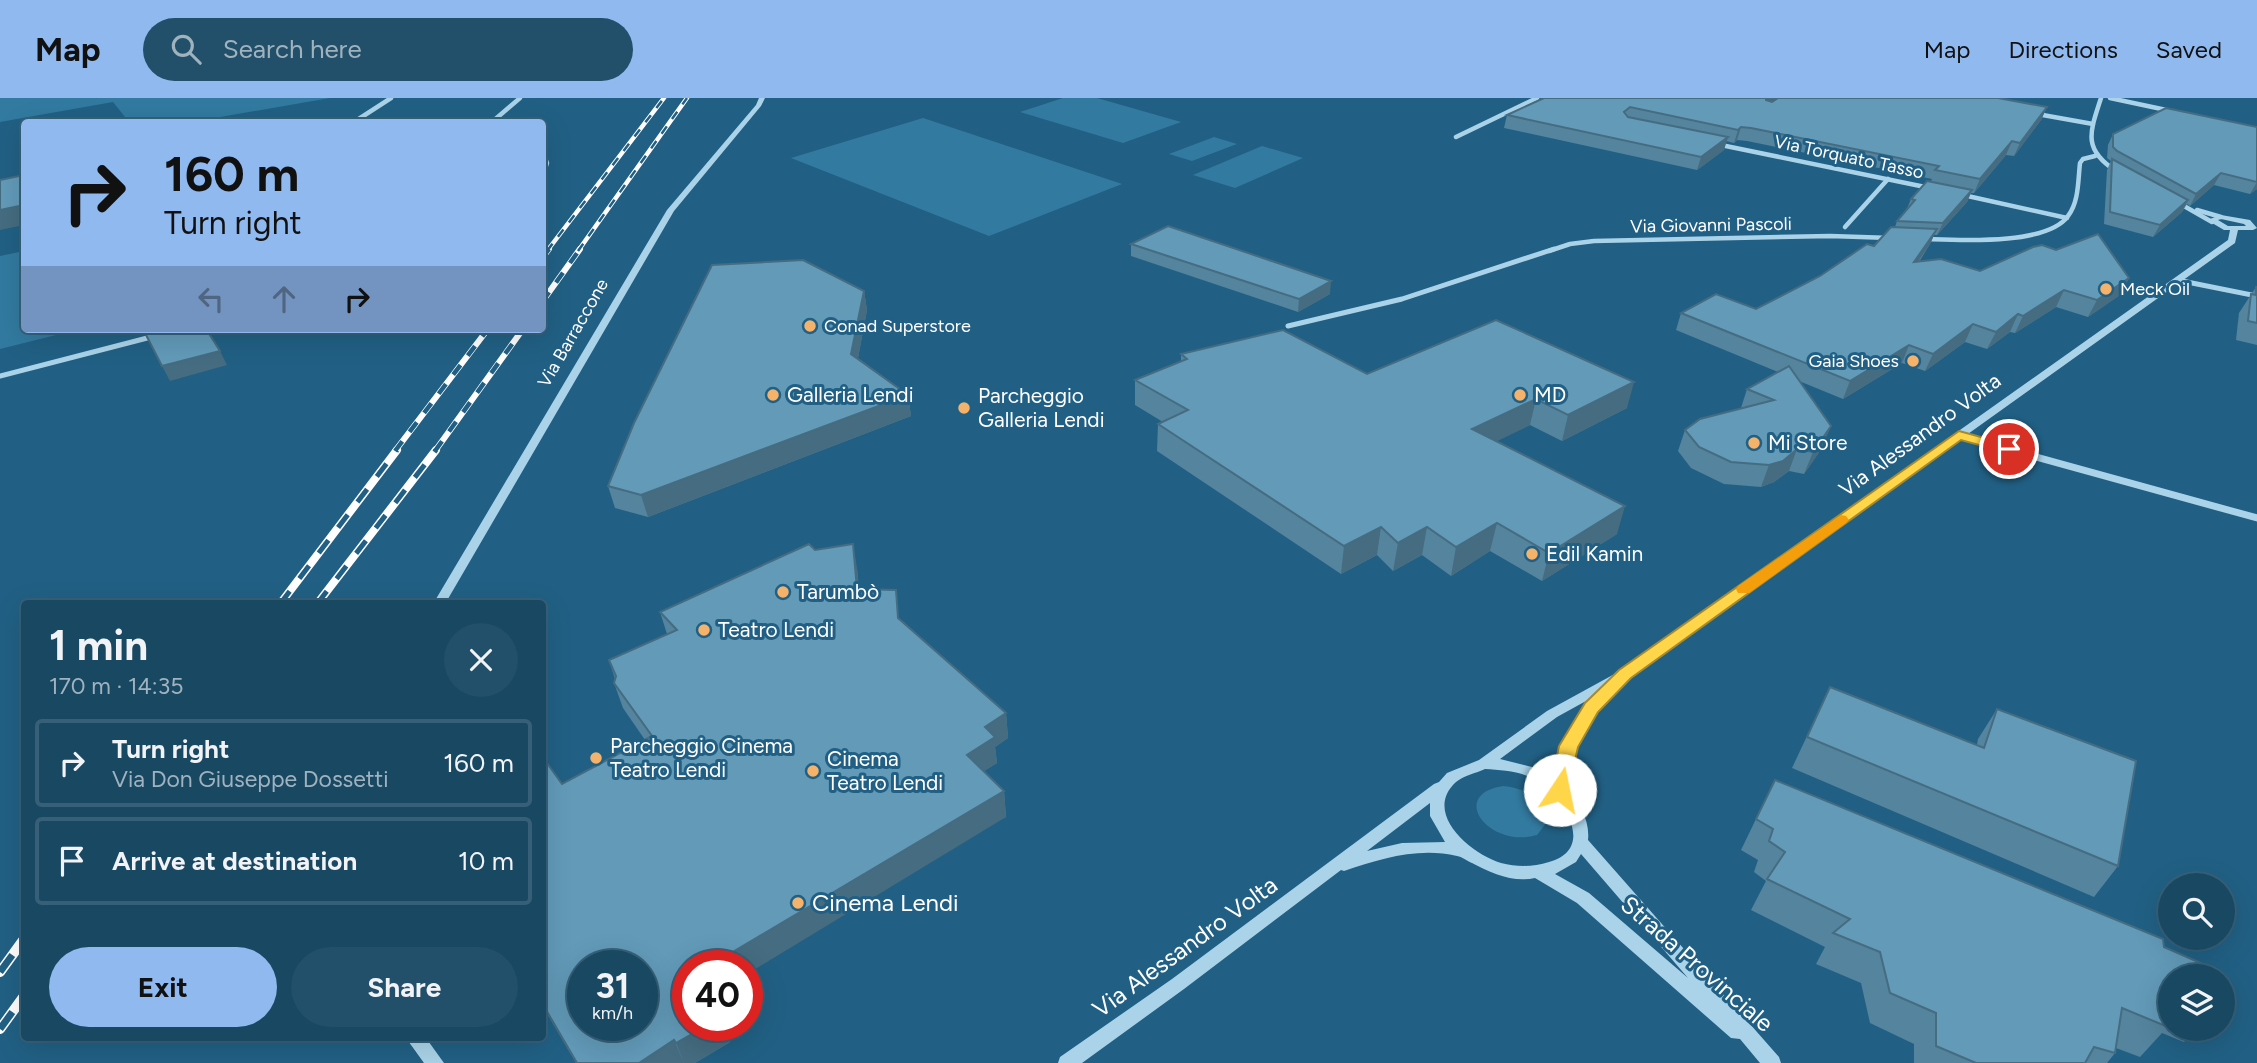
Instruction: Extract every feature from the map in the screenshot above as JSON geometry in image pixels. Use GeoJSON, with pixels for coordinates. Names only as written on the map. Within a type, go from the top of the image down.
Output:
{"type":"FeatureCollection","features":[{"type":"Feature","properties":{"kind":"street"},"geometry":{"type":"LineString","coordinates":[[359,119],[391,98]]}},
{"type":"Feature","properties":{"kind":"street"},"geometry":{"type":"LineString","coordinates":[[496,119],[520,98]]}},
{"type":"Feature","properties":{"kind":"street","name":"Via Barraccone"},"geometry":{"type":"LineString","coordinates":[[441,600],[671,210],[762,98]]}},
{"type":"Feature","properties":{"kind":"street"},"geometry":{"type":"LineString","coordinates":[[1456,137],[1537,98]]}},
{"type":"Feature","properties":{"kind":"street"},"geometry":{"type":"LineString","coordinates":[[2101,98],[2090,142],[2095,156],[2120,173]]}},
{"type":"Feature","properties":{"kind":"street"},"geometry":{"type":"LineString","coordinates":[[2110,98],[2177,112]]}},
{"type":"Feature","properties":{"kind":"street"},"geometry":{"type":"LineString","coordinates":[[2028,112],[2093,124]]}},
{"type":"Feature","properties":{"kind":"street","name":"Via Torquato Tasso"},"geometry":{"type":"LineString","coordinates":[[1705,141],[1939,190]]}},
{"type":"Feature","properties":{"kind":"street"},"geometry":{"type":"LineString","coordinates":[[1913,239],[1996,239],[2052,228],[2067,218],[2074,201],[2080,163],[2083,159],[2095,156]]}},
{"type":"Feature","properties":{"kind":"street"},"geometry":{"type":"LineString","coordinates":[[1845,227],[1888,180]]}},
{"type":"Feature","properties":{"kind":"street"},"geometry":{"type":"LineString","coordinates":[[1952,193],[2067,218]]}},
{"type":"Feature","properties":{"kind":"street"},"geometry":{"type":"LineString","coordinates":[[2174,201],[2212,222],[2234,229],[2247,230],[2255,225]]}},
{"type":"Feature","properties":{"kind":"street"},"geometry":{"type":"LineString","coordinates":[[2186,207],[2255,225]]}},
{"type":"Feature","properties":{"kind":"street"},"geometry":{"type":"LineString","coordinates":[[2212,222],[2212,218],[2221,217]]}},
{"type":"Feature","properties":{"kind":"street","name":"Via Alessandro Volta"},"geometry":{"type":"LineString","coordinates":[[1484,764],[1552,715],[1625,674],[2232,241],[2234,229]]}},
{"type":"Feature","properties":{"kind":"street","name":"Via Giovanni Pascoli"},"geometry":{"type":"LineString","coordinates":[[1288,326],[1402,299],[1570,244],[1594,241],[1830,236],[1900,238]]}},
{"type":"Feature","properties":{"kind":"street"},"geometry":{"type":"LineString","coordinates":[[2177,279],[2257,296]]}},
{"type":"Feature","properties":{"kind":"street"},"geometry":{"type":"LineString","coordinates":[[0,376],[156,336]]}},
{"type":"Feature","properties":{"kind":"street"},"geometry":{"type":"LineString","coordinates":[[1959,435],[2257,518]]}},
{"type":"Feature","properties":{"kind":"street","name":"Via Alessandro Volta"},"geometry":{"type":"LineString","coordinates":[[1560,790],[1569,746],[1592,708],[1625,674]]}},
{"type":"Feature","properties":{"kind":"street"},"geometry":{"type":"LineString","coordinates":[[1484,764],[1524,769],[1544,778],[1560,790],[1574,806],[1581,824],[1580,842],[1572,856],[1557,866],[1538,872],[1497,869],[1461,850],[1446,836],[1437,819],[1435,803],[1439,788],[1457,772],[1484,764]]}},
{"type":"Feature","properties":{"kind":"street","name":"Via Alessandro Volta"},"geometry":{"type":"LineString","coordinates":[[1067,1063],[1439,788]]}},
{"type":"Feature","properties":{"kind":"street","name":"Strada Provinciale"},"geometry":{"type":"LineString","coordinates":[[1580,842],[1768,1059]]}},
{"type":"Feature","properties":{"kind":"street","name":"Via Alessandro Volta"},"geometry":{"type":"LineString","coordinates":[[1331,870],[1380,851],[1421,846],[1461,850]]}},
{"type":"Feature","properties":{"kind":"street","name":"Strada Provinciale"},"geometry":{"type":"LineString","coordinates":[[1538,872],[1583,898],[1668,975],[1768,1059]]}},
{"type":"Feature","properties":{"kind":"street"},"geometry":{"type":"LineString","coordinates":[[417,1041],[435,1063]]}},
{"type":"Feature","properties":{"kind":"shaded area"},"geometry":{"type":"Polygon","coordinates":[[[0,98],[330,98],[209,119],[127,119],[113,102],[0,122],[0,98]]]}},
{"type":"Feature","properties":{"kind":"shaded area"},"geometry":{"type":"Polygon","coordinates":[[[1063,98],[1097,98],[1181,122],[1123,143],[1020,112],[1063,98]]]}},
{"type":"Feature","properties":{"kind":"shaded area"},"geometry":{"type":"Polygon","coordinates":[[[923,118],[1122,184],[989,236],[791,158],[923,118]]]}},
{"type":"Feature","properties":{"kind":"shaded area"},"geometry":{"type":"Polygon","coordinates":[[[1214,137],[1237,144],[1192,161],[1169,154],[1214,137]]]}},
{"type":"Feature","properties":{"kind":"shaded area"},"geometry":{"type":"Polygon","coordinates":[[[1262,146],[1303,158],[1235,188],[1193,175],[1262,146]]]}},
{"type":"Feature","properties":{"kind":"shaded area"},"geometry":{"type":"Polygon","coordinates":[[[21,252],[21,333],[64,333],[0,349],[0,256],[21,252]]]}},
{"type":"Feature","properties":{"kind":"shaded area"},"geometry":{"type":"Polygon","coordinates":[[[1503,786],[1526,792],[1543,807],[1547,822],[1537,835],[1504,835],[1481,819],[1477,809],[1478,799],[1486,791],[1503,786]]]}},
{"type":"Feature","properties":{"kind":"building"},"geometry":{"type":"Polygon","coordinates":[[[1544,98],[1766,98],[1772,102],[1778,98],[1998,98],[2047,107],[2020,143],[2012,141],[1980,179],[1935,170],[1939,166],[1751,128],[1741,127],[1738,130],[1630,107],[1624,112],[1628,117],[1728,137],[1701,157],[1507,115],[1544,98]]]}},
{"type":"Feature","properties":{"kind":"building"},"geometry":{"type":"Polygon","coordinates":[[[2166,108],[2257,127],[2257,182],[2221,173],[2196,194],[2113,147],[2113,134],[2166,108]]]}},
{"type":"Feature","properties":{"kind":"building"},"geometry":{"type":"Polygon","coordinates":[[[2112,159],[2188,200],[2160,225],[2110,212],[2112,159]]]}},
{"type":"Feature","properties":{"kind":"building"},"geometry":{"type":"Polygon","coordinates":[[[21,176],[21,206],[0,210],[0,180],[21,176]]]}},
{"type":"Feature","properties":{"kind":"building"},"geometry":{"type":"Polygon","coordinates":[[[1927,181],[1972,190],[1943,223],[1897,221],[1915,200],[1911,199],[1927,181]]]}},
{"type":"Feature","properties":{"kind":"building"},"geometry":{"type":"Polygon","coordinates":[[[1168,226],[1331,281],[1299,299],[1131,244],[1168,226]]]}},
{"type":"Feature","properties":{"kind":"building"},"geometry":{"type":"Polygon","coordinates":[[[1891,227],[1937,229],[1914,262],[1941,259],[1980,271],[2033,247],[2042,245],[2056,250],[2098,234],[2129,278],[2097,300],[2064,290],[2023,316],[2018,314],[1996,332],[1973,324],[1933,354],[1909,345],[1850,381],[1681,313],[1716,294],[1756,309],[1820,276],[1867,244],[1874,246],[1891,227]]]}},
{"type":"Feature","properties":{"kind":"building","name":"Galleria Lendi"},"geometry":{"type":"Polygon","coordinates":[[[803,260],[864,291],[851,354],[908,395],[641,495],[608,486],[634,423],[712,265],[803,260]]]}},
{"type":"Feature","properties":{"kind":"building"},"geometry":{"type":"Polygon","coordinates":[[[2256,287],[2257,323],[2248,321],[2251,294],[2256,295],[2256,287]]]}},
{"type":"Feature","properties":{"kind":"building"},"geometry":{"type":"Polygon","coordinates":[[[1496,320],[1634,382],[1568,415],[1536,399],[1472,429],[1625,506],[1549,553],[1497,523],[1456,547],[1427,527],[1398,543],[1381,527],[1344,546],[1158,424],[1188,410],[1135,380],[1187,359],[1181,354],[1283,330],[1367,374],[1496,320]]]}},
{"type":"Feature","properties":{"kind":"building"},"geometry":{"type":"Polygon","coordinates":[[[145,333],[209,333],[220,351],[162,366],[145,333]]]}},
{"type":"Feature","properties":{"kind":"building","name":"Mi Store"},"geometry":{"type":"Polygon","coordinates":[[[1789,366],[1831,426],[1813,452],[1797,449],[1783,461],[1769,465],[1731,462],[1699,447],[1685,430],[1700,419],[1774,400],[1747,389],[1789,366]]]}},
{"type":"Feature","properties":{"kind":"building","name":"Cinema Teatro Lendi"},"geometry":{"type":"Polygon","coordinates":[[[809,544],[815,550],[853,544],[857,589],[896,590],[898,618],[1006,713],[985,727],[995,737],[967,755],[1004,791],[736,950],[672,950],[672,1041],[639,1063],[577,1063],[546,1010],[546,762],[562,784],[652,736],[614,683],[616,676],[609,660],[677,630],[660,612],[809,544]]]}},
{"type":"Feature","properties":{"kind":"building"},"geometry":{"type":"Polygon","coordinates":[[[1830,687],[1984,748],[1997,709],[2136,761],[2118,866],[1807,737],[1830,687]]]}},
{"type":"Feature","properties":{"kind":"building"},"geometry":{"type":"Polygon","coordinates":[[[1775,780],[2158,937],[2158,950],[2171,950],[2203,964],[2158,964],[2158,1023],[2122,1008],[2115,1053],[2094,1047],[2085,1063],[1976,1063],[1936,1046],[1936,1013],[1890,993],[1880,952],[1833,933],[1850,919],[1767,879],[1785,852],[1769,841],[1773,829],[1756,819],[1775,780]]]}},
{"type":"Feature","properties":{"kind":"railway"},"geometry":{"type":"LineString","coordinates":[[547,251],[664,98]]}},
{"type":"Feature","properties":{"kind":"railway"},"geometry":{"type":"LineString","coordinates":[[578,251],[687,98]]}},
{"type":"Feature","properties":{"kind":"railway"},"geometry":{"type":"LineString","coordinates":[[546,253],[549,249]]}},
{"type":"Feature","properties":{"kind":"railway"},"geometry":{"type":"LineString","coordinates":[[546,296],[580,249]]}},
{"type":"Feature","properties":{"kind":"railway"},"geometry":{"type":"LineString","coordinates":[[395,451],[485,333]]}},
{"type":"Feature","properties":{"kind":"railway"},"geometry":{"type":"LineString","coordinates":[[435,451],[520,333]]}},
{"type":"Feature","properties":{"kind":"railway"},"geometry":{"type":"LineString","coordinates":[[283,600],[397,450]]}},
{"type":"Feature","properties":{"kind":"railway"},"geometry":{"type":"LineString","coordinates":[[320,600],[436,450]]}},
{"type":"Feature","properties":{"kind":"railway"},"geometry":{"type":"LineString","coordinates":[[0,972],[21,943]]}},
{"type":"Feature","properties":{"kind":"railway"},"geometry":{"type":"LineString","coordinates":[[0,1029],[21,1000]]}},
{"type":"Feature","properties":{"kind":"slow traffic"},"geometry":{"type":"LineString","coordinates":[[1744,589],[1841,520]]}},
{"type":"Feature","properties":{"kind":"place","name":"Meck Oil"},"geometry":{"type":"Point","coordinates":[2106,289]}},
{"type":"Feature","properties":{"kind":"place","name":"Conad Superstore"},"geometry":{"type":"Point","coordinates":[810,326]}},
{"type":"Feature","properties":{"kind":"place","name":"Gaia Shoes"},"geometry":{"type":"Point","coordinates":[1913,361]}},
{"type":"Feature","properties":{"kind":"place","name":"Galleria Lendi"},"geometry":{"type":"Point","coordinates":[773,395]}},
{"type":"Feature","properties":{"kind":"place","name":"MD"},"geometry":{"type":"Point","coordinates":[1520,395]}},
{"type":"Feature","properties":{"kind":"place","name":"Parcheggio Galleria Lendi"},"geometry":{"type":"Point","coordinates":[964,408]}},
{"type":"Feature","properties":{"kind":"place","name":"Mi Store"},"geometry":{"type":"Point","coordinates":[1754,443]}},
{"type":"Feature","properties":{"kind":"place","name":"Edil Kamin"},"geometry":{"type":"Point","coordinates":[1532,554]}},
{"type":"Feature","properties":{"kind":"place","name":"Tarumbò"},"geometry":{"type":"Point","coordinates":[783,592]}},
{"type":"Feature","properties":{"kind":"place","name":"Teatro Lendi"},"geometry":{"type":"Point","coordinates":[704,630]}},
{"type":"Feature","properties":{"kind":"place","name":"Parcheggio Cinema Teatro Lendi"},"geometry":{"type":"Point","coordinates":[596,758]}},
{"type":"Feature","properties":{"kind":"place","name":"Cinema Teatro Lendi"},"geometry":{"type":"Point","coordinates":[813,771]}},
{"type":"Feature","properties":{"kind":"place","name":"Cinema Lendi"},"geometry":{"type":"Point","coordinates":[798,903]}},
{"type":"Feature","properties":{"kind":"route"},"geometry":{"type":"LineString","coordinates":[[1560,790],[1569,746],[1592,708],[1625,674],[1959,435],[2009,449]]}}]}
